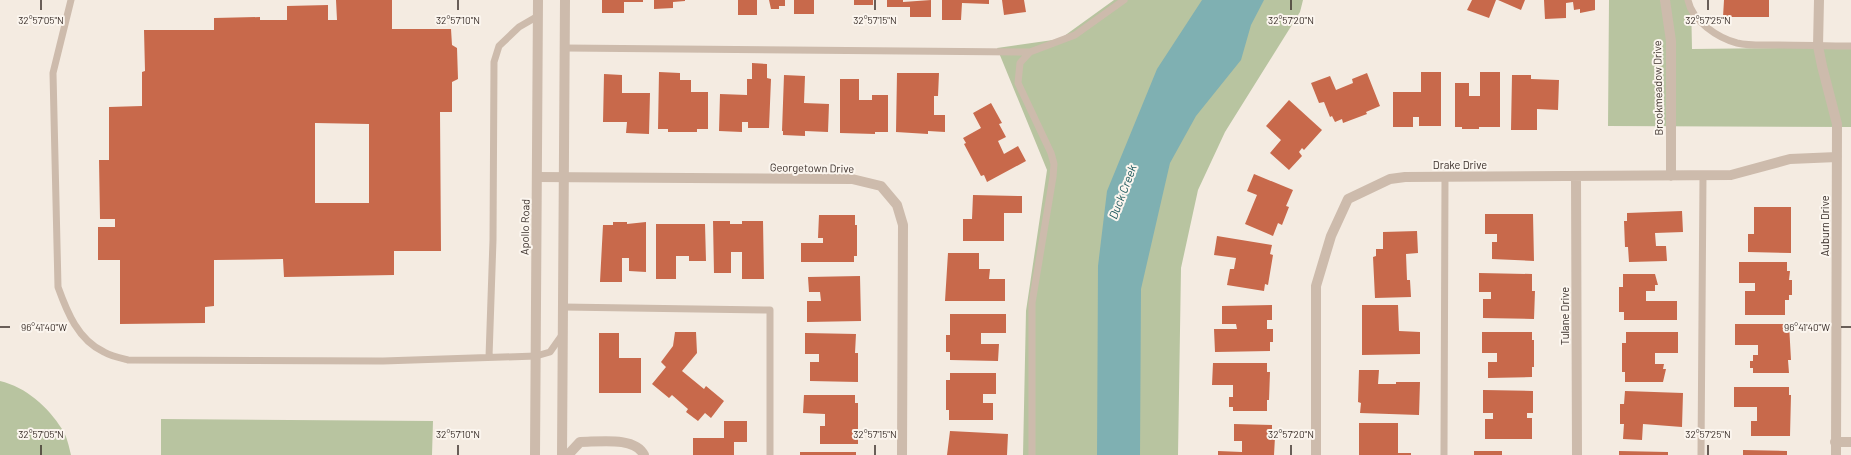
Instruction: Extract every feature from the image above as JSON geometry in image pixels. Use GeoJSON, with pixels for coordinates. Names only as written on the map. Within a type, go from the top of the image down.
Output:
{"type":"FeatureCollection","features":[{"type":"Feature","properties":{"kind":"street","name":"Apollo Road"},"geometry":{"type":"LineString","coordinates":[[535,455],[538,0]]}},
{"type":"Feature","properties":{"kind":"street"},"geometry":{"type":"LineString","coordinates":[[562,455],[565,0]]}},
{"type":"Feature","properties":{"kind":"street","name":"Brookmeadow Drive"},"geometry":{"type":"LineString","coordinates":[[1665,0],[1671,41],[1671,176]]}},
{"type":"Feature","properties":{"kind":"street","name":"Auburn Drive"},"geometry":{"type":"LineString","coordinates":[[1819,0],[1818,46],[1837,124],[1836,455]]}},
{"type":"Feature","properties":{"kind":"street","name":"Drake Drive"},"geometry":{"type":"LineString","coordinates":[[1316,455],[1316,286],[1331,236],[1348,199],[1390,179],[1732,174],[1790,159],[1837,157]]}},
{"type":"Feature","properties":{"kind":"street","name":"Tulane Drive"},"geometry":{"type":"LineString","coordinates":[[1576,176],[1577,455]]}},
{"type":"Feature","properties":{"kind":"street","name":"Georgetown Drive"},"geometry":{"type":"LineString","coordinates":[[538,177],[852,179],[881,186],[898,205],[904,225],[902,455]]}},
{"type":"Feature","properties":{"kind":"street"},"geometry":{"type":"LineString","coordinates":[[568,455],[580,442],[627,442],[638,447],[644,455]]}},
{"type":"Feature","properties":{"kind":"street"},"geometry":{"type":"LineString","coordinates":[[1835,442],[1851,442]]}},
{"type":"Feature","properties":{"kind":"lane"},"geometry":{"type":"LineString","coordinates":[[71,0],[53,73],[58,287],[68,314],[82,336],[103,352],[128,360],[383,361],[536,356],[550,352],[563,333]]}},
{"type":"Feature","properties":{"kind":"lane"},"geometry":{"type":"LineString","coordinates":[[565,48],[1030,52],[1075,35],[1124,0]]}},
{"type":"Feature","properties":{"kind":"lane"},"geometry":{"type":"LineString","coordinates":[[1688,0],[1689,6],[1699,21],[1716,33],[1737,42],[1851,46]]}},
{"type":"Feature","properties":{"kind":"lane"},"geometry":{"type":"LineString","coordinates":[[489,357],[494,62],[499,46],[519,27],[538,16]]}},
{"type":"Feature","properties":{"kind":"lane"},"geometry":{"type":"LineString","coordinates":[[1030,52],[1020,64],[1018,83],[1051,152],[1054,164],[1049,212],[1032,303],[1032,455]]}},
{"type":"Feature","properties":{"kind":"lane"},"geometry":{"type":"LineString","coordinates":[[1701,455],[1703,175]]}},
{"type":"Feature","properties":{"kind":"lane"},"geometry":{"type":"LineString","coordinates":[[1444,455],[1445,177]]}},
{"type":"Feature","properties":{"kind":"lane"},"geometry":{"type":"LineString","coordinates":[[563,307],[770,310],[770,455]]}},
{"type":"Feature","properties":{"kind":"green space"},"geometry":{"type":"Polygon","coordinates":[[[1114,0],[1303,0],[1300,12],[1225,132],[1198,190],[1181,268],[1178,455],[1023,455],[1026,311],[1047,170],[997,48],[1060,39],[1114,0]]]}},
{"type":"Feature","properties":{"kind":"green space"},"geometry":{"type":"Polygon","coordinates":[[[1609,0],[1691,0],[1692,49],[1851,47],[1851,127],[1608,126],[1609,0]]]}},
{"type":"Feature","properties":{"kind":"green space"},"geometry":{"type":"Polygon","coordinates":[[[0,381],[19,388],[27,393],[36,399],[50,413],[64,432],[71,455],[0,455],[0,381]]]}},
{"type":"Feature","properties":{"kind":"green space"},"geometry":{"type":"Polygon","coordinates":[[[161,419],[433,421],[432,455],[161,455],[161,419]]]}},
{"type":"Feature","properties":{"kind":"water","name":"Duck Creek"},"geometry":{"type":"Polygon","coordinates":[[[1202,0],[1264,0],[1251,25],[1241,60],[1196,116],[1170,163],[1141,289],[1140,455],[1097,455],[1098,266],[1107,191],[1157,69],[1202,0]]]}},
{"type":"Feature","properties":{"kind":"building"},"geometry":{"type":"Polygon","coordinates":[[[336,0],[392,0],[392,29],[451,29],[452,45],[457,48],[458,79],[452,82],[452,112],[440,112],[441,251],[394,251],[394,275],[284,277],[283,259],[214,260],[214,306],[205,307],[205,323],[120,324],[120,260],[98,260],[98,227],[115,227],[115,219],[100,219],[99,160],[109,160],[109,107],[142,106],[142,72],[145,71],[144,30],[214,30],[214,18],[260,17],[260,20],[287,20],[287,6],[328,5],[328,20],[337,20],[336,0]],[[315,123],[315,203],[369,203],[369,124],[315,123]]]}},
{"type":"Feature","properties":{"kind":"building"},"geometry":{"type":"Polygon","coordinates":[[[602,0],[643,0],[643,2],[624,2],[624,13],[602,13],[602,0]]]}},
{"type":"Feature","properties":{"kind":"building"},"geometry":{"type":"Polygon","coordinates":[[[654,0],[685,1],[673,2],[673,8],[654,9],[654,0]]]}},
{"type":"Feature","properties":{"kind":"building"},"geometry":{"type":"Polygon","coordinates":[[[738,0],[757,0],[757,15],[738,15],[738,0]]]}},
{"type":"Feature","properties":{"kind":"building"},"geometry":{"type":"Polygon","coordinates":[[[769,0],[785,0],[785,6],[779,6],[779,9],[771,9],[769,0]]]}},
{"type":"Feature","properties":{"kind":"building"},"geometry":{"type":"Polygon","coordinates":[[[794,0],[814,0],[814,14],[794,14],[794,0]]]}},
{"type":"Feature","properties":{"kind":"building"},"geometry":{"type":"Polygon","coordinates":[[[854,0],[873,0],[873,5],[854,5],[854,0]]]}},
{"type":"Feature","properties":{"kind":"building"},"geometry":{"type":"Polygon","coordinates":[[[887,0],[903,0],[903,2],[931,0],[931,17],[910,17],[910,7],[887,7],[887,0]]]}},
{"type":"Feature","properties":{"kind":"building"},"geometry":{"type":"Polygon","coordinates":[[[942,0],[989,0],[989,4],[962,3],[961,20],[942,20],[942,0]]]}},
{"type":"Feature","properties":{"kind":"building"},"geometry":{"type":"Polygon","coordinates":[[[1002,0],[1024,0],[1026,12],[1004,15],[1002,0]]]}},
{"type":"Feature","properties":{"kind":"building"},"geometry":{"type":"Polygon","coordinates":[[[1472,0],[1496,0],[1489,18],[1467,10],[1472,0]]]}},
{"type":"Feature","properties":{"kind":"building"},"geometry":{"type":"Polygon","coordinates":[[[1498,0],[1525,0],[1521,10],[1498,0]]]}},
{"type":"Feature","properties":{"kind":"building"},"geometry":{"type":"Polygon","coordinates":[[[1544,0],[1595,0],[1595,10],[1580,13],[1580,9],[1574,10],[1573,2],[1566,3],[1566,18],[1545,19],[1544,0]]]}},
{"type":"Feature","properties":{"kind":"building"},"geometry":{"type":"Polygon","coordinates":[[[1724,0],[1769,0],[1769,17],[1723,17],[1724,0]]]}},
{"type":"Feature","properties":{"kind":"building"},"geometry":{"type":"Polygon","coordinates":[[[752,63],[767,64],[767,78],[771,79],[769,128],[748,128],[748,122],[742,122],[742,132],[719,131],[720,94],[747,95],[747,79],[752,79],[752,63]]]}},
{"type":"Feature","properties":{"kind":"building"},"geometry":{"type":"Polygon","coordinates":[[[659,72],[680,73],[680,80],[691,80],[691,92],[708,92],[708,129],[697,129],[697,132],[668,132],[668,129],[658,129],[659,72]]]}},
{"type":"Feature","properties":{"kind":"building"},"geometry":{"type":"Polygon","coordinates":[[[1421,72],[1441,72],[1441,126],[1419,126],[1419,117],[1413,117],[1413,127],[1393,127],[1393,92],[1421,92],[1421,72]]]}},
{"type":"Feature","properties":{"kind":"building"},"geometry":{"type":"Polygon","coordinates":[[[1480,72],[1500,72],[1500,127],[1462,129],[1462,127],[1455,127],[1455,83],[1469,83],[1469,96],[1480,96],[1480,72]]]}},
{"type":"Feature","properties":{"kind":"building"},"geometry":{"type":"Polygon","coordinates":[[[897,73],[939,73],[938,96],[934,96],[934,115],[945,115],[945,132],[928,131],[928,134],[896,132],[897,73]]]}},
{"type":"Feature","properties":{"kind":"building"},"geometry":{"type":"Polygon","coordinates":[[[1367,73],[1380,106],[1366,112],[1367,114],[1343,123],[1342,119],[1335,122],[1332,116],[1330,117],[1324,102],[1319,103],[1311,83],[1330,76],[1336,90],[1353,83],[1352,79],[1367,73]]]}},
{"type":"Feature","properties":{"kind":"building"},"geometry":{"type":"Polygon","coordinates":[[[604,74],[622,75],[622,93],[650,93],[649,134],[626,133],[627,122],[603,122],[604,74]]]}},
{"type":"Feature","properties":{"kind":"building"},"geometry":{"type":"Polygon","coordinates":[[[784,75],[805,76],[804,103],[829,104],[828,132],[805,131],[805,136],[783,135],[784,75]]]}},
{"type":"Feature","properties":{"kind":"building"},"geometry":{"type":"Polygon","coordinates":[[[1512,75],[1531,75],[1531,79],[1559,80],[1558,110],[1537,109],[1537,130],[1511,130],[1512,75]]]}},
{"type":"Feature","properties":{"kind":"building"},"geometry":{"type":"Polygon","coordinates":[[[840,79],[859,79],[859,100],[872,100],[872,95],[888,95],[888,132],[875,132],[875,134],[840,133],[840,79]]]}},
{"type":"Feature","properties":{"kind":"building"},"geometry":{"type":"Polygon","coordinates":[[[1289,100],[1322,130],[1304,150],[1302,148],[1299,152],[1302,156],[1289,170],[1270,153],[1281,140],[1266,126],[1289,100]]]}},
{"type":"Feature","properties":{"kind":"building"},"geometry":{"type":"Polygon","coordinates":[[[991,103],[1002,123],[999,124],[1006,137],[998,141],[1004,154],[1018,146],[1026,161],[987,182],[984,175],[981,176],[964,144],[966,143],[963,138],[981,128],[973,113],[991,103]]]}},
{"type":"Feature","properties":{"kind":"building"},"geometry":{"type":"Polygon","coordinates":[[[1254,174],[1293,190],[1286,206],[1289,207],[1282,225],[1278,223],[1273,236],[1245,224],[1257,195],[1247,191],[1254,174]]]}},
{"type":"Feature","properties":{"kind":"building"},"geometry":{"type":"Polygon","coordinates":[[[973,195],[1022,196],[1022,213],[1004,213],[1004,241],[963,241],[963,219],[972,219],[973,195]]]}},
{"type":"Feature","properties":{"kind":"building"},"geometry":{"type":"Polygon","coordinates":[[[1754,207],[1791,207],[1791,253],[1748,252],[1748,234],[1754,234],[1754,207]]]}},
{"type":"Feature","properties":{"kind":"building"},"geometry":{"type":"Polygon","coordinates":[[[1682,211],[1683,232],[1655,233],[1656,246],[1666,246],[1667,261],[1629,262],[1628,247],[1625,247],[1624,221],[1627,221],[1627,213],[1682,211]]]}},
{"type":"Feature","properties":{"kind":"building"},"geometry":{"type":"Polygon","coordinates":[[[1485,214],[1533,214],[1534,261],[1492,259],[1492,242],[1497,242],[1497,234],[1485,234],[1485,214]]]}},
{"type":"Feature","properties":{"kind":"building"},"geometry":{"type":"Polygon","coordinates":[[[819,215],[855,215],[855,225],[857,225],[857,256],[854,256],[854,262],[801,262],[801,243],[823,243],[823,238],[818,238],[819,215]]]}},
{"type":"Feature","properties":{"kind":"building"},"geometry":{"type":"Polygon","coordinates":[[[713,221],[730,221],[730,224],[742,224],[742,221],[763,221],[764,279],[742,279],[742,252],[731,252],[731,273],[714,273],[713,221]]]}},
{"type":"Feature","properties":{"kind":"building"},"geometry":{"type":"Polygon","coordinates":[[[613,222],[627,222],[627,224],[646,222],[646,272],[629,271],[629,258],[622,258],[622,282],[600,282],[603,225],[613,225],[613,222]]]}},
{"type":"Feature","properties":{"kind":"building"},"geometry":{"type":"Polygon","coordinates":[[[656,224],[705,224],[706,261],[689,261],[689,256],[676,256],[676,279],[656,279],[656,224]]]}},
{"type":"Feature","properties":{"kind":"building"},"geometry":{"type":"Polygon","coordinates":[[[1417,231],[1418,253],[1406,254],[1407,280],[1410,280],[1411,297],[1375,298],[1373,257],[1376,256],[1376,249],[1383,249],[1383,232],[1417,231]]]}},
{"type":"Feature","properties":{"kind":"building"},"geometry":{"type":"Polygon","coordinates":[[[1217,236],[1272,245],[1270,254],[1273,255],[1268,285],[1265,284],[1264,291],[1227,285],[1230,269],[1234,269],[1236,258],[1214,255],[1217,236]]]}},
{"type":"Feature","properties":{"kind":"building"},"geometry":{"type":"Polygon","coordinates":[[[948,253],[979,253],[979,269],[990,269],[989,279],[1005,279],[1005,301],[945,301],[948,253]]]}},
{"type":"Feature","properties":{"kind":"building"},"geometry":{"type":"Polygon","coordinates":[[[1739,262],[1787,262],[1787,271],[1790,271],[1789,280],[1792,280],[1792,295],[1789,295],[1789,300],[1785,300],[1785,315],[1745,315],[1745,291],[1755,291],[1755,283],[1739,283],[1739,262]]]}},
{"type":"Feature","properties":{"kind":"building"},"geometry":{"type":"Polygon","coordinates":[[[1479,273],[1532,274],[1532,291],[1535,291],[1534,319],[1483,318],[1483,299],[1491,299],[1491,292],[1479,292],[1479,273]]]}},
{"type":"Feature","properties":{"kind":"building"},"geometry":{"type":"Polygon","coordinates":[[[1623,274],[1655,274],[1658,285],[1655,285],[1655,291],[1646,291],[1646,301],[1677,301],[1677,320],[1624,320],[1624,312],[1619,312],[1619,287],[1623,287],[1623,274]]]}},
{"type":"Feature","properties":{"kind":"building"},"geometry":{"type":"Polygon","coordinates":[[[860,276],[861,321],[807,322],[807,301],[821,301],[820,292],[809,292],[808,277],[860,276]]]}},
{"type":"Feature","properties":{"kind":"building"},"geometry":{"type":"Polygon","coordinates":[[[1272,305],[1272,320],[1267,320],[1267,329],[1273,329],[1273,342],[1270,342],[1270,351],[1215,352],[1214,329],[1237,329],[1236,324],[1222,324],[1222,306],[1272,305]]]}},
{"type":"Feature","properties":{"kind":"building"},"geometry":{"type":"Polygon","coordinates":[[[1362,305],[1398,305],[1399,331],[1420,332],[1420,354],[1362,355],[1362,305]]]}},
{"type":"Feature","properties":{"kind":"building"},"geometry":{"type":"Polygon","coordinates":[[[950,314],[1006,314],[1006,333],[981,333],[981,344],[999,344],[998,361],[950,360],[950,352],[946,352],[946,335],[950,335],[950,314]]]}},
{"type":"Feature","properties":{"kind":"building"},"geometry":{"type":"Polygon","coordinates":[[[1735,324],[1789,324],[1791,360],[1788,360],[1789,373],[1753,373],[1753,368],[1750,368],[1750,361],[1753,361],[1753,355],[1758,355],[1758,345],[1735,345],[1735,324]]]}},
{"type":"Feature","properties":{"kind":"building"},"geometry":{"type":"Polygon","coordinates":[[[675,332],[696,332],[697,353],[682,371],[704,389],[706,386],[724,401],[711,418],[705,413],[698,421],[686,412],[688,409],[672,395],[669,398],[652,384],[666,367],[661,362],[673,346],[675,332]]]}},
{"type":"Feature","properties":{"kind":"building"},"geometry":{"type":"Polygon","coordinates":[[[1482,332],[1532,332],[1532,340],[1534,340],[1534,367],[1532,367],[1532,377],[1488,378],[1488,362],[1497,362],[1497,353],[1482,353],[1482,332]]]}},
{"type":"Feature","properties":{"kind":"building"},"geometry":{"type":"Polygon","coordinates":[[[1626,332],[1678,332],[1678,353],[1655,353],[1655,364],[1664,364],[1663,369],[1666,369],[1663,382],[1625,382],[1625,372],[1622,372],[1622,343],[1626,343],[1626,332]]]}},
{"type":"Feature","properties":{"kind":"building"},"geometry":{"type":"Polygon","coordinates":[[[599,333],[619,333],[619,358],[641,358],[641,393],[599,393],[599,333]]]}},
{"type":"Feature","properties":{"kind":"building"},"geometry":{"type":"Polygon","coordinates":[[[805,333],[856,334],[855,353],[858,353],[858,382],[810,381],[810,362],[819,362],[819,354],[805,354],[805,333]]]}},
{"type":"Feature","properties":{"kind":"building"},"geometry":{"type":"Polygon","coordinates":[[[1213,363],[1267,363],[1267,372],[1270,372],[1267,411],[1233,411],[1233,407],[1229,407],[1229,397],[1233,397],[1233,385],[1212,385],[1213,363]]]}},
{"type":"Feature","properties":{"kind":"building"},"geometry":{"type":"Polygon","coordinates":[[[1359,370],[1379,370],[1378,384],[1420,382],[1419,415],[1360,413],[1361,403],[1358,402],[1359,370]]]}},
{"type":"Feature","properties":{"kind":"building"},"geometry":{"type":"Polygon","coordinates":[[[950,373],[996,373],[996,394],[983,394],[983,403],[993,403],[993,420],[949,420],[949,410],[946,410],[946,380],[950,380],[950,373]]]}},
{"type":"Feature","properties":{"kind":"building"},"geometry":{"type":"Polygon","coordinates":[[[1734,387],[1789,387],[1789,395],[1791,395],[1790,436],[1751,436],[1751,421],[1757,421],[1757,407],[1734,407],[1734,387]]]}},
{"type":"Feature","properties":{"kind":"building"},"geometry":{"type":"Polygon","coordinates":[[[1483,390],[1533,391],[1533,413],[1527,413],[1527,418],[1532,418],[1532,439],[1485,439],[1485,419],[1493,419],[1493,413],[1483,413],[1483,390]]]}},
{"type":"Feature","properties":{"kind":"building"},"geometry":{"type":"Polygon","coordinates":[[[1625,391],[1683,393],[1682,427],[1643,424],[1642,440],[1623,439],[1624,424],[1620,424],[1620,404],[1624,404],[1625,391]]]}},
{"type":"Feature","properties":{"kind":"building"},"geometry":{"type":"Polygon","coordinates":[[[804,395],[855,395],[855,403],[858,403],[858,444],[820,444],[820,426],[825,426],[825,414],[803,413],[804,395]]]}},
{"type":"Feature","properties":{"kind":"building"},"geometry":{"type":"Polygon","coordinates":[[[724,421],[747,421],[747,442],[734,442],[734,455],[693,455],[693,438],[724,438],[724,421]]]}},
{"type":"Feature","properties":{"kind":"building"},"geometry":{"type":"Polygon","coordinates":[[[1359,423],[1398,423],[1398,453],[1411,453],[1411,455],[1359,455],[1359,423]]]}},
{"type":"Feature","properties":{"kind":"building"},"geometry":{"type":"Polygon","coordinates":[[[1234,424],[1272,425],[1272,437],[1275,437],[1274,455],[1218,455],[1218,451],[1242,452],[1242,441],[1234,441],[1234,424]]]}},
{"type":"Feature","properties":{"kind":"building"},"geometry":{"type":"Polygon","coordinates":[[[950,431],[1008,434],[1007,455],[947,455],[950,431]]]}},
{"type":"Feature","properties":{"kind":"building"},"geometry":{"type":"Polygon","coordinates":[[[1743,450],[1787,451],[1787,455],[1743,455],[1743,450]]]}},
{"type":"Feature","properties":{"kind":"building"},"geometry":{"type":"Polygon","coordinates":[[[1474,451],[1502,451],[1502,455],[1474,455],[1474,451]]]}},
{"type":"Feature","properties":{"kind":"building"},"geometry":{"type":"Polygon","coordinates":[[[1619,451],[1668,452],[1668,455],[1619,455],[1619,451]]]}},
{"type":"Feature","properties":{"kind":"building"},"geometry":{"type":"Polygon","coordinates":[[[800,452],[856,452],[856,455],[800,455],[800,452]]]}}]}
